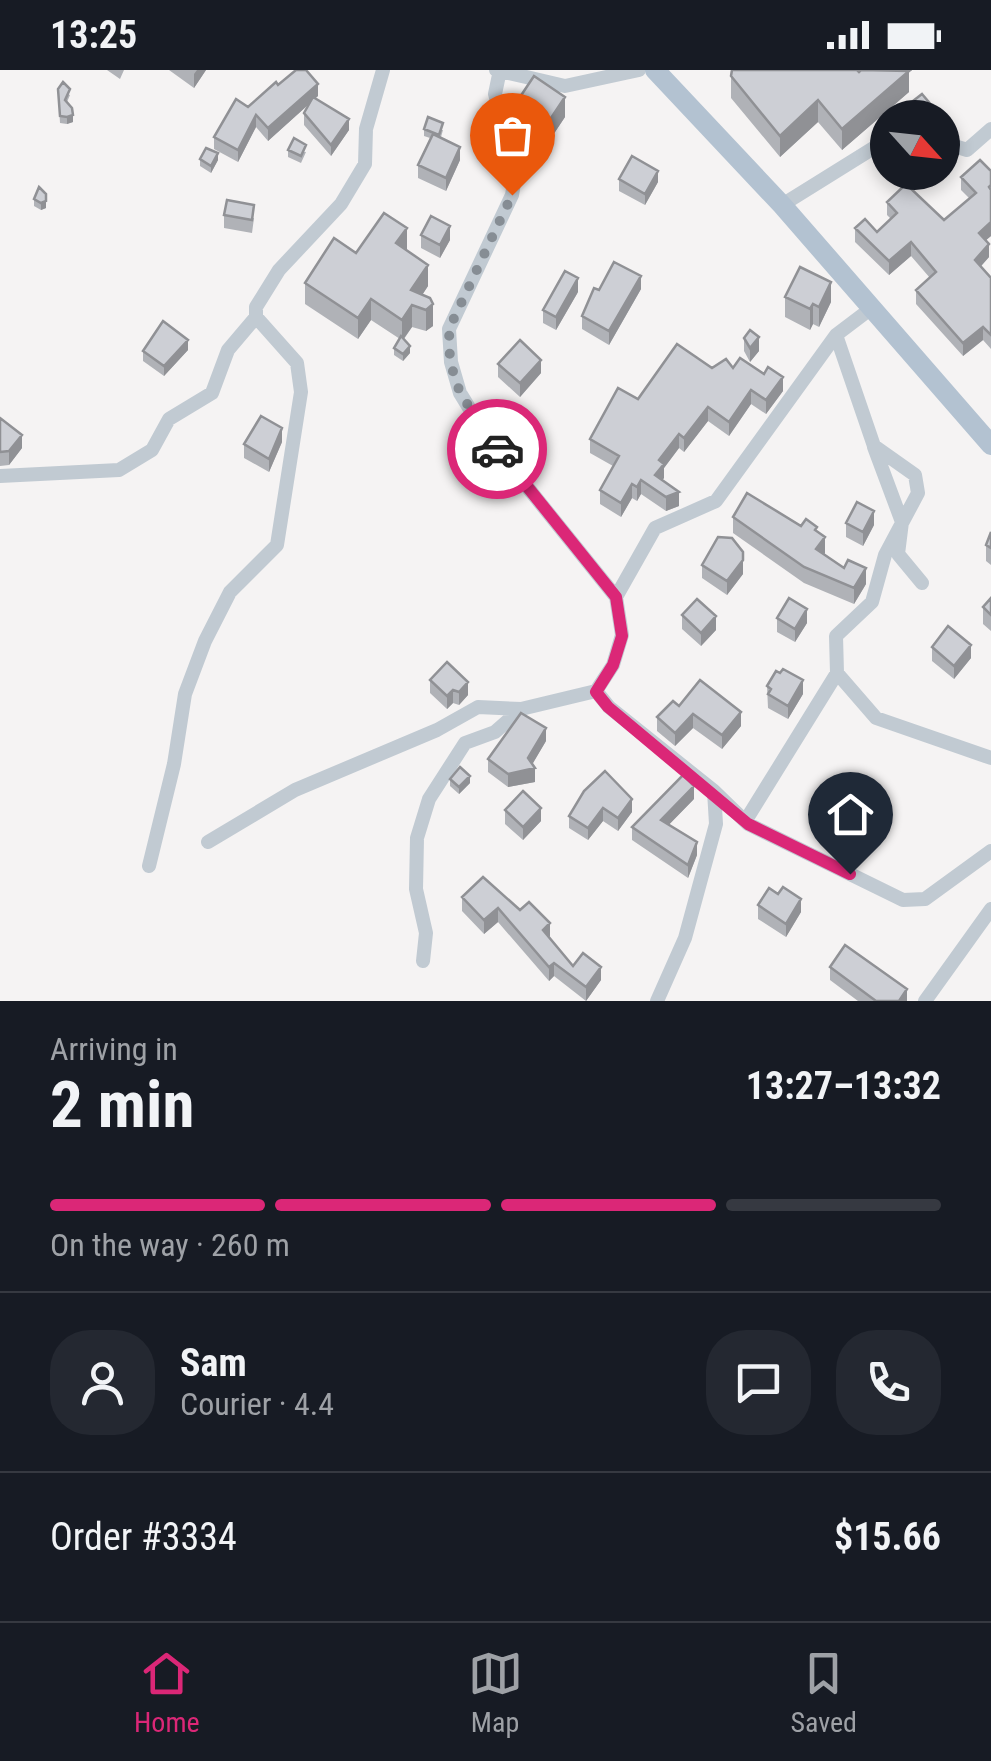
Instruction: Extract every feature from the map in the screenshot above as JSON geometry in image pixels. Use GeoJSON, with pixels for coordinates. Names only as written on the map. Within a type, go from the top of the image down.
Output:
{"type":"FeatureCollection","features":[{"type":"Feature","properties":{"kind":"main road"},"geometry":{"type":"LineString","coordinates":[[655,70],[782,205],[991,444]]}},
{"type":"Feature","properties":{"kind":"street"},"geometry":{"type":"LineString","coordinates":[[0,476],[119,470],[152,450],[170,418],[212,393],[228,350],[256,317],[256,307],[278,270],[340,204],[365,164],[366,130],[382,70]]}},
{"type":"Feature","properties":{"kind":"street"},"geometry":{"type":"LineString","coordinates":[[208,842],[295,790],[437,730],[478,707],[521,710],[596,692],[613,665],[622,636],[616,597],[487,437],[460,393],[450,362],[449,329],[512,195],[516,171],[495,94],[499,71],[565,86],[639,70]]}},
{"type":"Feature","properties":{"kind":"street"},"geometry":{"type":"LineString","coordinates":[[960,148],[967,150],[991,129]]}},
{"type":"Feature","properties":{"kind":"street"},"geometry":{"type":"LineString","coordinates":[[782,205],[870,149]]}},
{"type":"Feature","properties":{"kind":"street"},"geometry":{"type":"LineString","coordinates":[[616,597],[655,528],[716,502],[836,335],[873,308]]}},
{"type":"Feature","properties":{"kind":"street"},"geometry":{"type":"LineString","coordinates":[[149,866],[174,764],[185,694],[206,641],[230,592],[278,546],[301,392],[297,363],[256,317]]}},
{"type":"Feature","properties":{"kind":"street"},"geometry":{"type":"LineString","coordinates":[[836,335],[902,522],[898,554],[922,583]]}},
{"type":"Feature","properties":{"kind":"street"},"geometry":{"type":"LineString","coordinates":[[746,820],[837,673],[836,636],[872,602],[885,555],[918,493],[915,475],[874,446]]}},
{"type":"Feature","properties":{"kind":"street"},"geometry":{"type":"LineString","coordinates":[[837,673],[876,718],[991,758]]}},
{"type":"Feature","properties":{"kind":"street"},"geometry":{"type":"LineString","coordinates":[[596,692],[608,707],[746,820],[902,900],[925,899],[991,850]]}},
{"type":"Feature","properties":{"kind":"street"},"geometry":{"type":"LineString","coordinates":[[424,961],[426,933],[416,889],[417,838],[429,799],[465,742],[495,732],[521,710]]}},
{"type":"Feature","properties":{"kind":"street"},"geometry":{"type":"LineString","coordinates":[[657,1001],[686,938],[716,824],[714,791]]}},
{"type":"Feature","properties":{"kind":"street"},"geometry":{"type":"LineString","coordinates":[[926,1001],[991,909]]}},
{"type":"Feature","properties":{"kind":"building"},"geometry":{"type":"Polygon","coordinates":[[[296,70],[306,70],[318,84],[268,128],[256,115],[238,150],[214,137],[236,99],[248,107],[296,70]]]}},
{"type":"Feature","properties":{"kind":"building"},"geometry":{"type":"Polygon","coordinates":[[[732,70],[909,71],[876,100],[870,100],[870,105],[842,129],[818,100],[780,136],[731,76],[732,70]]]}},
{"type":"Feature","properties":{"kind":"building"},"geometry":{"type":"Polygon","coordinates":[[[534,76],[565,97],[549,121],[518,100],[534,76]]]}},
{"type":"Feature","properties":{"kind":"building"},"geometry":{"type":"Polygon","coordinates":[[[63,82],[70,89],[65,100],[73,115],[67,117],[60,116],[58,89],[63,82]]]}},
{"type":"Feature","properties":{"kind":"building"},"geometry":{"type":"Polygon","coordinates":[[[313,97],[349,119],[331,145],[304,113],[313,97]]]}},
{"type":"Feature","properties":{"kind":"building"},"geometry":{"type":"Polygon","coordinates":[[[428,117],[443,123],[439,135],[424,129],[428,117]]]}},
{"type":"Feature","properties":{"kind":"building"},"geometry":{"type":"Polygon","coordinates":[[[433,134],[460,147],[446,178],[418,165],[433,134]]]}},
{"type":"Feature","properties":{"kind":"building"},"geometry":{"type":"Polygon","coordinates":[[[294,138],[306,145],[301,156],[288,150],[294,138]]]}},
{"type":"Feature","properties":{"kind":"building"},"geometry":{"type":"Polygon","coordinates":[[[206,148],[218,153],[211,166],[200,159],[206,148]]]}},
{"type":"Feature","properties":{"kind":"building"},"geometry":{"type":"Polygon","coordinates":[[[632,156],[658,171],[645,194],[619,179],[632,156]]]}},
{"type":"Feature","properties":{"kind":"building"},"geometry":{"type":"Polygon","coordinates":[[[980,160],[991,171],[991,222],[979,233],[989,244],[975,260],[991,278],[991,335],[983,327],[963,343],[916,290],[936,272],[911,242],[889,261],[855,228],[865,219],[877,232],[897,213],[887,202],[900,190],[912,190],[944,220],[976,193],[961,177],[980,160]]]}},
{"type":"Feature","properties":{"kind":"building"},"geometry":{"type":"Polygon","coordinates":[[[39,187],[46,194],[46,201],[41,203],[34,199],[39,187]]]}},
{"type":"Feature","properties":{"kind":"building"},"geometry":{"type":"Polygon","coordinates":[[[227,200],[254,205],[252,220],[224,215],[227,200]]]}},
{"type":"Feature","properties":{"kind":"building"},"geometry":{"type":"Polygon","coordinates":[[[384,213],[407,228],[396,243],[428,265],[411,290],[430,298],[433,304],[426,310],[412,305],[402,320],[371,299],[358,318],[305,283],[334,238],[356,253],[384,213]]]}},
{"type":"Feature","properties":{"kind":"building"},"geometry":{"type":"Polygon","coordinates":[[[431,216],[450,226],[440,245],[421,235],[431,216]]]}},
{"type":"Feature","properties":{"kind":"building"},"geometry":{"type":"Polygon","coordinates":[[[614,262],[641,276],[609,331],[582,316],[594,288],[599,290],[614,262]]]}},
{"type":"Feature","properties":{"kind":"building"},"geometry":{"type":"Polygon","coordinates":[[[800,267],[831,282],[819,307],[813,304],[810,309],[785,297],[800,267]]]}},
{"type":"Feature","properties":{"kind":"building"},"geometry":{"type":"Polygon","coordinates":[[[565,271],[578,278],[556,317],[543,310],[565,271]]]}},
{"type":"Feature","properties":{"kind":"building"},"geometry":{"type":"Polygon","coordinates":[[[163,321],[188,340],[164,366],[143,351],[163,321]]]}},
{"type":"Feature","properties":{"kind":"building"},"geometry":{"type":"Polygon","coordinates":[[[750,330],[759,337],[750,348],[744,338],[750,330]]]}},
{"type":"Feature","properties":{"kind":"building"},"geometry":{"type":"Polygon","coordinates":[[[401,336],[410,346],[403,354],[394,348],[401,336]]]}},
{"type":"Feature","properties":{"kind":"building"},"geometry":{"type":"Polygon","coordinates":[[[520,340],[541,360],[520,383],[498,364],[520,340]]]}},
{"type":"Feature","properties":{"kind":"building"},"geometry":{"type":"Polygon","coordinates":[[[677,344],[712,368],[726,359],[733,368],[740,358],[764,374],[768,367],[783,377],[766,400],[751,390],[729,422],[708,407],[684,438],[679,434],[659,460],[664,464],[655,475],[679,492],[666,497],[641,480],[637,487],[632,484],[621,503],[600,490],[619,456],[590,439],[618,388],[638,399],[677,344]]]}},
{"type":"Feature","properties":{"kind":"building"},"geometry":{"type":"Polygon","coordinates":[[[261,416],[282,428],[269,459],[244,444],[261,416]]]}},
{"type":"Feature","properties":{"kind":"building"},"geometry":{"type":"Polygon","coordinates":[[[0,418],[22,435],[9,451],[0,452],[0,418]]]}},
{"type":"Feature","properties":{"kind":"building"},"geometry":{"type":"Polygon","coordinates":[[[747,493],[801,526],[806,519],[817,527],[815,530],[825,537],[816,549],[844,568],[848,560],[866,568],[854,588],[804,567],[733,517],[747,493]]]}},
{"type":"Feature","properties":{"kind":"building"},"geometry":{"type":"Polygon","coordinates":[[[857,502],[874,511],[863,532],[846,523],[857,502]]]}},
{"type":"Feature","properties":{"kind":"building"},"geometry":{"type":"Polygon","coordinates":[[[718,537],[732,538],[743,552],[743,560],[727,581],[702,565],[718,537]]]}},
{"type":"Feature","properties":{"kind":"building"},"geometry":{"type":"Polygon","coordinates":[[[789,598],[807,609],[795,629],[777,618],[789,598]]]}},
{"type":"Feature","properties":{"kind":"building"},"geometry":{"type":"Polygon","coordinates":[[[991,598],[991,615],[983,607],[991,598]]]}},
{"type":"Feature","properties":{"kind":"building"},"geometry":{"type":"Polygon","coordinates":[[[697,599],[716,616],[701,633],[682,615],[697,599]]]}},
{"type":"Feature","properties":{"kind":"building"},"geometry":{"type":"Polygon","coordinates":[[[948,626],[971,645],[954,666],[932,647],[948,626]]]}},
{"type":"Feature","properties":{"kind":"building"},"geometry":{"type":"Polygon","coordinates":[[[447,662],[468,682],[459,692],[453,690],[447,696],[430,680],[447,662]]]}},
{"type":"Feature","properties":{"kind":"building"},"geometry":{"type":"Polygon","coordinates":[[[783,669],[803,680],[788,706],[768,694],[771,689],[767,686],[776,671],[780,673],[783,669]]]}},
{"type":"Feature","properties":{"kind":"building"},"geometry":{"type":"Polygon","coordinates":[[[700,680],[741,712],[722,735],[693,714],[675,733],[657,717],[673,701],[679,706],[700,680]]]}},
{"type":"Feature","properties":{"kind":"building"},"geometry":{"type":"Polygon","coordinates":[[[521,713],[546,728],[528,758],[535,768],[508,774],[488,759],[521,713]]]}},
{"type":"Feature","properties":{"kind":"building"},"geometry":{"type":"Polygon","coordinates":[[[460,767],[470,776],[459,787],[450,779],[460,767]]]}},
{"type":"Feature","properties":{"kind":"building"},"geometry":{"type":"Polygon","coordinates":[[[605,771],[632,799],[618,818],[603,808],[588,828],[569,816],[584,791],[605,771]]]}},
{"type":"Feature","properties":{"kind":"building"},"geometry":{"type":"Polygon","coordinates":[[[683,775],[694,786],[661,820],[697,842],[688,865],[632,827],[683,775]]]}},
{"type":"Feature","properties":{"kind":"building"},"geometry":{"type":"Polygon","coordinates":[[[833,786],[856,801],[837,829],[814,814],[833,786]]]}},
{"type":"Feature","properties":{"kind":"building"},"geometry":{"type":"Polygon","coordinates":[[[523,791],[541,808],[523,827],[505,810],[523,791]]]}},
{"type":"Feature","properties":{"kind":"building"},"geometry":{"type":"Polygon","coordinates":[[[483,877],[520,910],[529,902],[550,923],[543,930],[573,966],[583,953],[601,967],[586,987],[554,963],[549,967],[498,908],[484,920],[462,897],[483,877]]]}},
{"type":"Feature","properties":{"kind":"building"},"geometry":{"type":"Polygon","coordinates":[[[783,887],[801,899],[786,924],[758,905],[769,888],[778,894],[783,887]]]}},
{"type":"Feature","properties":{"kind":"building"},"geometry":{"type":"Polygon","coordinates":[[[845,945],[907,989],[899,1001],[876,1001],[830,967],[845,945]]]}},
{"type":"Feature","properties":{"kind":"way so far"},"geometry":{"type":"LineString","coordinates":[[497,449],[460,393],[450,362],[449,329],[484,262],[512,195]]}},
{"type":"Feature","properties":{"kind":"route"},"geometry":{"type":"LineString","coordinates":[[497,449],[616,597],[622,636],[613,665],[596,692],[608,707],[714,791],[748,824],[850,874]]}}]}
